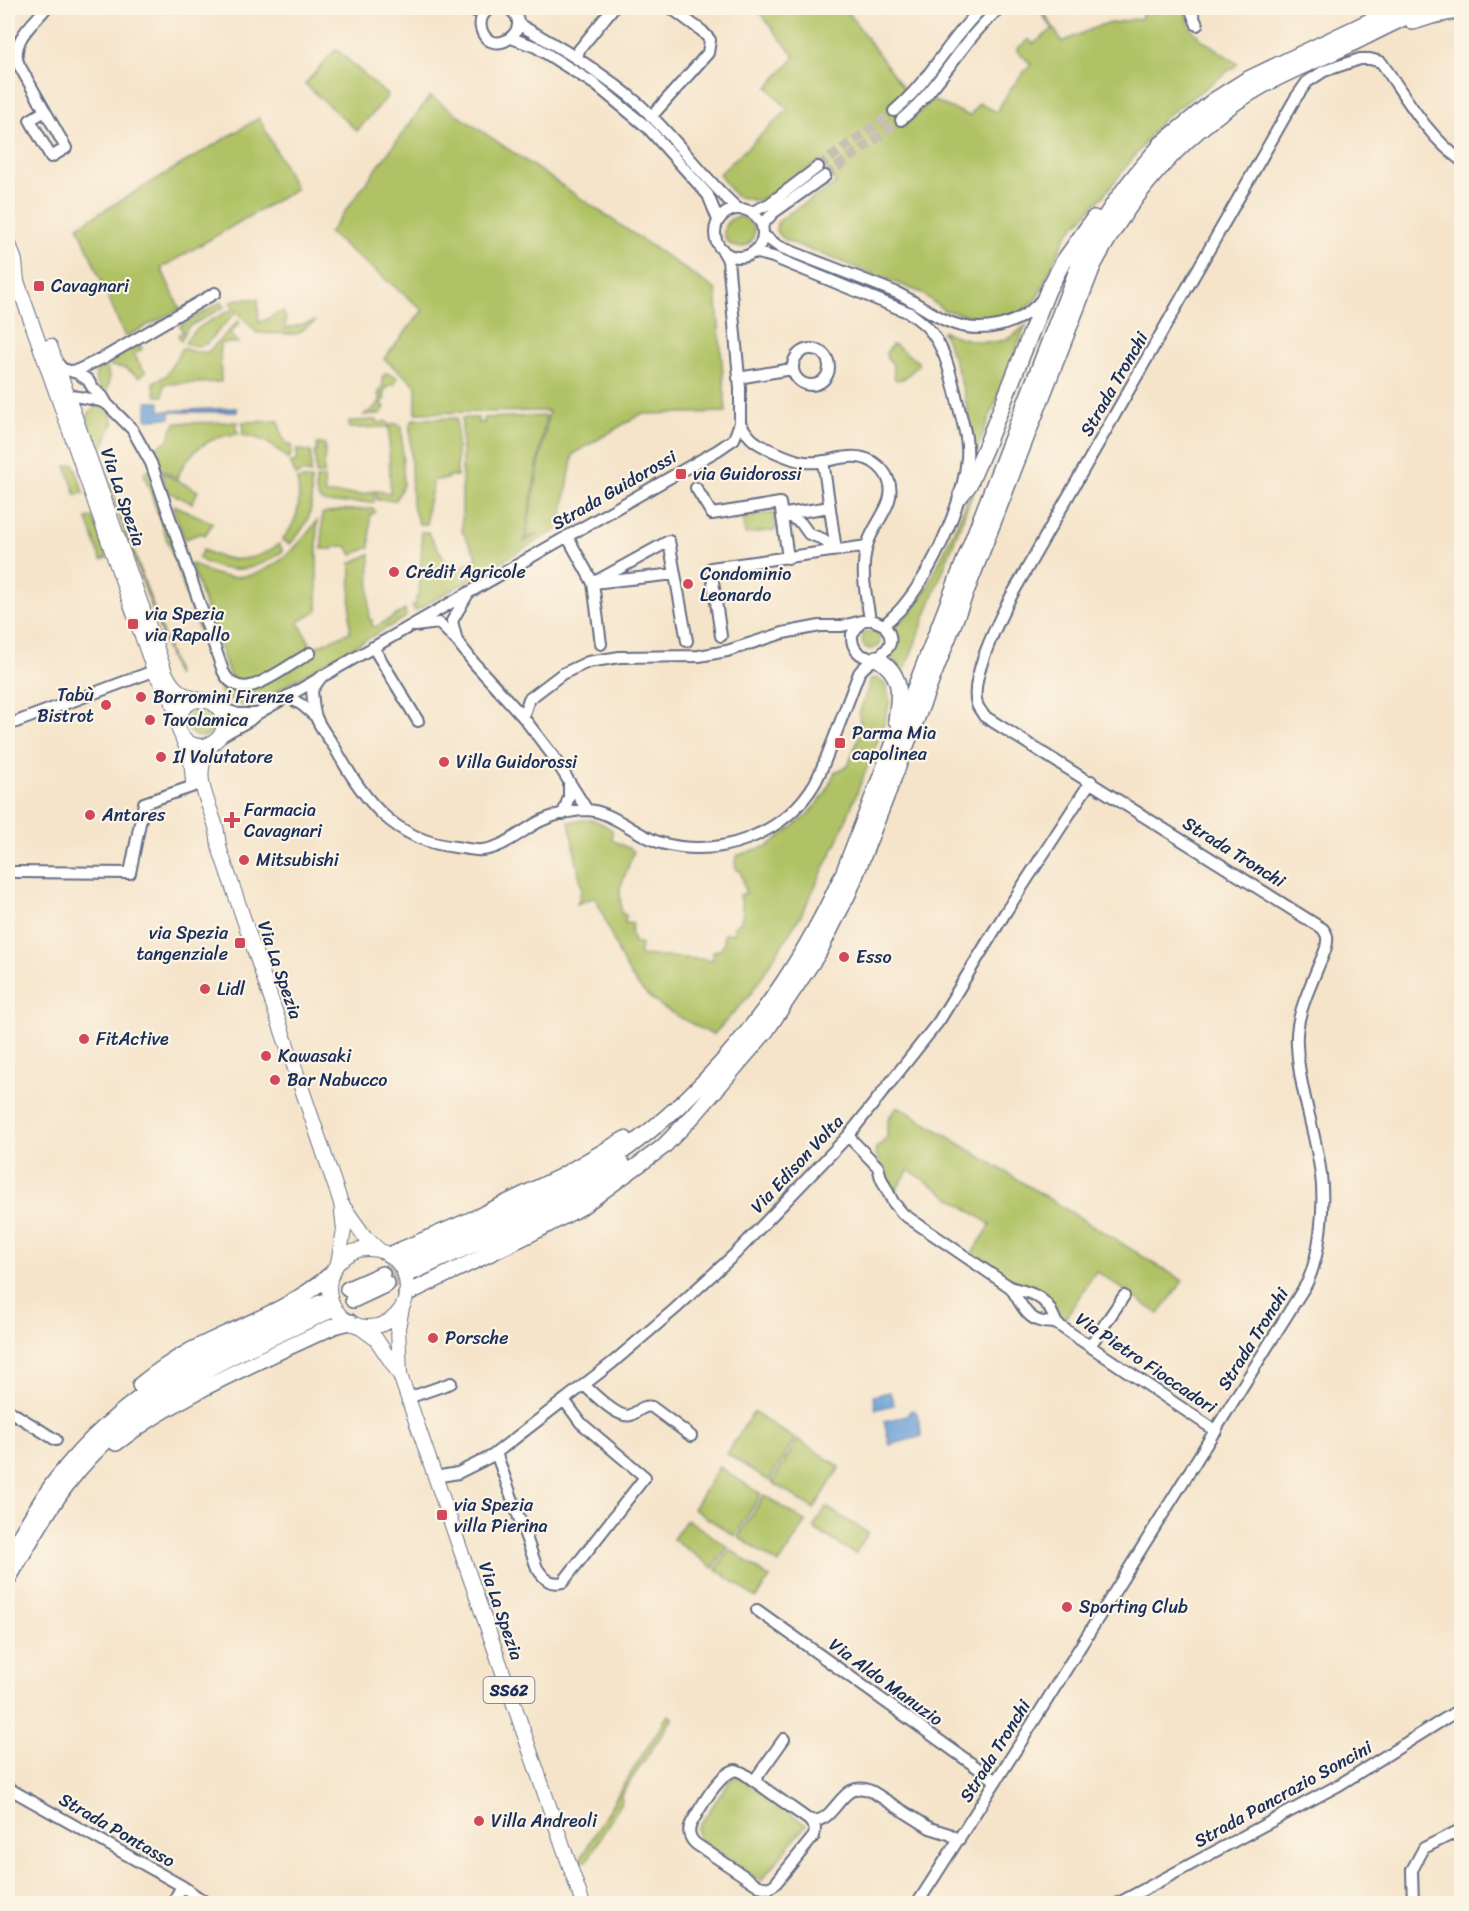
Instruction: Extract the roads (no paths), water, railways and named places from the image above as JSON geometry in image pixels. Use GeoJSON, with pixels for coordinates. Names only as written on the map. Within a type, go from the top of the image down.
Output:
{"type":"FeatureCollection","features":[{"type":"Feature","properties":{"kind":"highway"},"geometry":{"type":"LineString","coordinates":[[1368,20],[1386,8]]}},
{"type":"Feature","properties":{"kind":"highway"},"geometry":{"type":"LineString","coordinates":[[961,495],[969,485],[989,441],[1048,290],[1063,262],[1135,164],[1213,101],[1246,80],[1397,8]]}},
{"type":"Feature","properties":{"kind":"highway"},"geometry":{"type":"LineString","coordinates":[[405,1300],[580,1207],[663,1147],[760,1039],[782,1010],[819,952],[849,892],[1093,266],[1110,234],[1131,202],[1161,167],[1228,107],[1264,85],[1425,8]]}},
{"type":"Feature","properties":{"kind":"highway"},"geometry":{"type":"LineString","coordinates":[[1359,40],[1432,16],[1461,10]]}},
{"type":"Feature","properties":{"kind":"highway"},"geometry":{"type":"LineString","coordinates":[[711,1094],[685,1118],[599,1181],[547,1210],[411,1267],[588,1174],[644,1135],[674,1110],[715,1070],[788,978],[813,936],[830,901],[864,820],[1079,265],[1096,230],[1117,198],[1168,138]]}},
{"type":"Feature","properties":{"kind":"highway"},"geometry":{"type":"LineString","coordinates":[[864,820],[896,721],[899,701],[899,690],[894,673],[890,667],[875,658]]}},
{"type":"Feature","properties":{"kind":"highway"},"geometry":{"type":"LineString","coordinates":[[384,1253],[473,1219],[560,1177],[659,1116],[674,1110]]}},
{"type":"Feature","properties":{"kind":"highway"},"geometry":{"type":"LineString","coordinates":[[8,1579],[56,1489],[66,1461],[95,1427],[133,1390],[160,1369],[189,1352],[292,1303],[317,1287],[335,1269]]}},
{"type":"Feature","properties":{"kind":"highway"},"geometry":{"type":"LineString","coordinates":[[351,1295],[385,1279]]}},
{"type":"Feature","properties":{"kind":"highway"},"geometry":{"type":"LineString","coordinates":[[8,1557],[56,1489],[134,1415],[158,1398],[215,1365],[324,1307]]}},
{"type":"Feature","properties":{"kind":"highway"},"geometry":{"type":"LineString","coordinates":[[56,1489],[137,1426],[212,1383],[334,1326],[354,1324]]}},
{"type":"Feature","properties":{"kind":"main road","name":"Via La Spezia"},"geometry":{"type":"LineString","coordinates":[[8,241],[15,261],[17,281],[51,362],[123,574]]}},
{"type":"Feature","properties":{"kind":"main road","name":"Via La Spezia"},"geometry":{"type":"LineString","coordinates":[[51,362],[82,388],[74,428],[96,506],[159,669],[175,690],[215,706]]}},
{"type":"Feature","properties":{"kind":"main road","name":"Via La Spezia"},"geometry":{"type":"LineString","coordinates":[[159,669],[158,680],[172,700],[181,736],[191,759],[194,786],[210,831],[220,850]]}},
{"type":"Feature","properties":{"kind":"main road"},"geometry":{"type":"LineString","coordinates":[[178,721],[184,708],[192,702],[202,700]]}},
{"type":"Feature","properties":{"kind":"main road"},"geometry":{"type":"LineString","coordinates":[[181,736],[188,743],[198,746],[207,745],[218,739],[223,728],[223,718],[215,706]]}},
{"type":"Feature","properties":{"kind":"main road","name":"Via La Spezia"},"geometry":{"type":"LineString","coordinates":[[218,739],[204,757],[200,773],[202,786],[216,829],[220,850],[341,1203],[344,1230],[329,1287],[331,1299],[337,1311],[376,1339],[400,1375],[583,1904]]}},
{"type":"Feature","properties":{"kind":"main road","name":"Via La Spezia"},"geometry":{"type":"LineString","coordinates":[[341,1203],[364,1237],[398,1263],[404,1272],[407,1283],[398,1328],[400,1375]]}},
{"type":"Feature","properties":{"kind":"main road"},"geometry":{"type":"LineString","coordinates":[[335,1269],[346,1256],[356,1250],[368,1249],[384,1253]]}},
{"type":"Feature","properties":{"kind":"main road"},"geometry":{"type":"LineString","coordinates":[[354,1324],[368,1327],[388,1321],[397,1314],[405,1300]]}},
{"type":"Feature","properties":{"kind":"street"},"geometry":{"type":"LineString","coordinates":[[45,111],[19,65],[16,54],[20,39],[46,8]]}},
{"type":"Feature","properties":{"kind":"street"},"geometry":{"type":"LineString","coordinates":[[455,8],[488,10],[481,24],[484,35],[500,42],[511,38],[517,30],[515,14],[510,8]]}},
{"type":"Feature","properties":{"kind":"street"},"geometry":{"type":"LineString","coordinates":[[455,8],[481,24]]}},
{"type":"Feature","properties":{"kind":"street"},"geometry":{"type":"LineString","coordinates":[[578,59],[579,50],[613,8]]}},
{"type":"Feature","properties":{"kind":"street"},"geometry":{"type":"LineString","coordinates":[[651,117],[708,53],[710,40],[702,31],[671,8]]}},
{"type":"Feature","properties":{"kind":"street"},"geometry":{"type":"LineString","coordinates":[[982,8],[960,31],[924,82],[897,115],[926,97],[965,44],[1000,8]]}},
{"type":"Feature","properties":{"kind":"street"},"geometry":{"type":"LineString","coordinates":[[1190,8],[1197,25]]}},
{"type":"Feature","properties":{"kind":"street"},"geometry":{"type":"LineString","coordinates":[[518,24],[578,59],[640,105],[737,208],[752,212],[769,204],[818,167]]}},
{"type":"Feature","properties":{"kind":"street"},"geometry":{"type":"LineString","coordinates":[[511,38],[536,47],[596,85],[648,128],[708,195],[718,220]]}},
{"type":"Feature","properties":{"kind":"street","name":"Strada Tronchi"},"geometry":{"type":"LineString","coordinates":[[918,1903],[1294,1306],[1315,1264],[1320,1238],[1321,1175],[1306,1106],[1297,1036],[1305,998],[1327,945],[1328,938],[1323,929],[1091,781],[984,716],[977,705],[975,694],[981,663],[994,629],[1009,600],[1295,99],[1307,82],[1324,71],[1360,59],[1381,62],[1417,117],[1444,148],[1461,161]]}},
{"type":"Feature","properties":{"kind":"street"},"geometry":{"type":"LineString","coordinates":[[722,249],[741,257],[754,252],[758,247],[762,230],[773,213],[825,176]]}},
{"type":"Feature","properties":{"kind":"street"},"geometry":{"type":"LineString","coordinates":[[737,208],[723,214],[718,220],[715,235],[717,243],[728,260],[740,423],[755,442],[793,459],[806,462],[853,456],[866,458],[879,466],[887,476],[892,488],[889,502],[867,546],[863,571],[866,621]]}},
{"type":"Feature","properties":{"kind":"street"},"geometry":{"type":"LineString","coordinates":[[752,212],[762,230],[778,246],[901,295],[942,319],[965,327],[992,327],[1014,320],[1035,306],[1048,290]]}},
{"type":"Feature","properties":{"kind":"street"},"geometry":{"type":"LineString","coordinates":[[754,252],[773,257],[910,313],[928,328],[939,345],[949,370],[964,430],[967,456],[961,495],[921,581],[903,607],[884,624]]}},
{"type":"Feature","properties":{"kind":"street"},"geometry":{"type":"LineString","coordinates":[[729,283],[741,257]]}},
{"type":"Feature","properties":{"kind":"street"},"geometry":{"type":"LineString","coordinates":[[82,388],[104,358],[215,293]]}},
{"type":"Feature","properties":{"kind":"street"},"geometry":{"type":"LineString","coordinates":[[82,388],[104,358]]}},
{"type":"Feature","properties":{"kind":"street"},"geometry":{"type":"LineString","coordinates":[[738,378],[792,369]]}},
{"type":"Feature","properties":{"kind":"street"},"geometry":{"type":"LineString","coordinates":[[82,388],[132,429],[149,458],[224,674],[228,679],[240,686],[252,686],[310,653]]}},
{"type":"Feature","properties":{"kind":"street","name":"Strada Guidorossi"},"geometry":{"type":"LineString","coordinates":[[218,739],[252,720],[257,714],[287,696],[723,447],[734,438],[740,423]]}},
{"type":"Feature","properties":{"kind":"street"},"geometry":{"type":"LineString","coordinates":[[823,461],[836,549]]}},
{"type":"Feature","properties":{"kind":"street"},"geometry":{"type":"LineString","coordinates":[[696,488],[712,514],[780,504],[788,558]]}},
{"type":"Feature","properties":{"kind":"street"},"geometry":{"type":"LineString","coordinates":[[783,514],[830,507]]}},
{"type":"Feature","properties":{"kind":"street"},"geometry":{"type":"LineString","coordinates":[[783,514],[801,523],[809,534],[823,539],[836,549]]}},
{"type":"Feature","properties":{"kind":"street"},"geometry":{"type":"LineString","coordinates":[[567,536],[593,583],[601,644]]}},
{"type":"Feature","properties":{"kind":"street"},"geometry":{"type":"LineString","coordinates":[[593,583],[669,541],[687,641]]}},
{"type":"Feature","properties":{"kind":"street"},"geometry":{"type":"LineString","coordinates":[[721,636],[711,568],[867,546]]}},
{"type":"Feature","properties":{"kind":"street"},"geometry":{"type":"LineString","coordinates":[[593,583],[675,574]]}},
{"type":"Feature","properties":{"kind":"street"},"geometry":{"type":"LineString","coordinates":[[457,641],[452,621],[469,592]]}},
{"type":"Feature","properties":{"kind":"street"},"geometry":{"type":"LineString","coordinates":[[510,702],[529,699],[562,674],[588,662],[620,657],[709,654],[727,651],[783,633],[820,626],[842,626],[866,621],[884,624]]}},
{"type":"Feature","properties":{"kind":"street"},"geometry":{"type":"LineString","coordinates":[[852,643],[852,634],[866,621]]}},
{"type":"Feature","properties":{"kind":"street"},"geometry":{"type":"LineString","coordinates":[[410,626],[439,623],[457,641],[523,717],[553,756],[587,810]]}},
{"type":"Feature","properties":{"kind":"street"},"geometry":{"type":"LineString","coordinates":[[287,696],[316,717],[354,782],[391,823],[417,837],[442,845],[482,850],[500,846],[537,823],[563,814],[587,810],[604,814],[648,838],[676,846],[699,848],[730,845],[756,836],[782,820],[815,783],[859,673],[867,663],[886,652],[889,647],[890,635],[884,624]]}},
{"type":"Feature","properties":{"kind":"street"},"geometry":{"type":"LineString","coordinates":[[820,626],[836,632],[852,643],[858,653],[865,658],[875,658]]}},
{"type":"Feature","properties":{"kind":"street"},"geometry":{"type":"LineString","coordinates":[[373,647],[418,721]]}},
{"type":"Feature","properties":{"kind":"street"},"geometry":{"type":"LineString","coordinates":[[858,653],[859,673]]}},
{"type":"Feature","properties":{"kind":"street"},"geometry":{"type":"LineString","coordinates":[[8,725],[159,669]]}},
{"type":"Feature","properties":{"kind":"street"},"geometry":{"type":"LineString","coordinates":[[316,717],[312,690],[322,676]]}},
{"type":"Feature","properties":{"kind":"street"},"geometry":{"type":"LineString","coordinates":[[523,717],[529,699]]}},
{"type":"Feature","properties":{"kind":"street"},"geometry":{"type":"LineString","coordinates":[[215,706],[237,714],[257,714]]}},
{"type":"Feature","properties":{"kind":"street","name":"Via Edison Volta"},"geometry":{"type":"LineString","coordinates":[[435,1477],[458,1473],[496,1453],[584,1385],[675,1309],[735,1254],[848,1136],[939,1021],[1007,910],[1091,781]]}},
{"type":"Feature","properties":{"kind":"street"},"geometry":{"type":"LineString","coordinates":[[563,814],[569,784]]}},
{"type":"Feature","properties":{"kind":"street"},"geometry":{"type":"LineString","coordinates":[[15,872],[130,873],[144,803],[194,786]]}},
{"type":"Feature","properties":{"kind":"street","name":"Via Pietro Fioccadori"},"geometry":{"type":"LineString","coordinates":[[848,1136],[878,1167],[893,1202],[903,1214],[1010,1287],[1039,1297],[1050,1309],[1057,1324]]}},
{"type":"Feature","properties":{"kind":"street","name":"Via Pietro Fioccadori"},"geometry":{"type":"LineString","coordinates":[[1010,1287],[1022,1308],[1030,1316],[1057,1324],[1216,1431]]}},
{"type":"Feature","properties":{"kind":"street"},"geometry":{"type":"LineString","coordinates":[[1090,1346],[1124,1296]]}},
{"type":"Feature","properties":{"kind":"street"},"geometry":{"type":"LineString","coordinates":[[408,1398],[451,1383]]}},
{"type":"Feature","properties":{"kind":"street"},"geometry":{"type":"LineString","coordinates":[[584,1385],[619,1414],[630,1415],[642,1408],[652,1407],[691,1436]]}},
{"type":"Feature","properties":{"kind":"street"},"geometry":{"type":"LineString","coordinates":[[496,1453],[537,1568],[550,1582],[563,1582],[645,1477],[581,1423],[564,1400]]}},
{"type":"Feature","properties":{"kind":"street"},"geometry":{"type":"LineString","coordinates":[[8,1410],[56,1440]]}},
{"type":"Feature","properties":{"kind":"street","name":"Via Aldo Manuzio"},"geometry":{"type":"LineString","coordinates":[[757,1610],[996,1781]]}},
{"type":"Feature","properties":{"kind":"street","name":"Strada Pancrazio Soncini"},"geometry":{"type":"LineString","coordinates":[[1117,1904],[1339,1785],[1461,1708]]}},
{"type":"Feature","properties":{"kind":"street"},"geometry":{"type":"LineString","coordinates":[[754,1781],[784,1739]]}},
{"type":"Feature","properties":{"kind":"street"},"geometry":{"type":"LineString","coordinates":[[831,1812],[828,1820],[776,1882],[766,1888],[759,1886],[693,1841],[689,1834],[690,1826],[725,1774],[738,1770],[814,1821],[820,1820],[831,1812],[847,1793],[853,1789],[863,1788],[877,1794],[930,1828],[959,1840]]}},
{"type":"Feature","properties":{"kind":"street","name":"Strada Pontasso"},"geometry":{"type":"LineString","coordinates":[[8,1788],[182,1886],[208,1904]]}},
{"type":"Feature","properties":{"kind":"street"},"geometry":{"type":"LineString","coordinates":[[808,1819],[815,1828],[814,1836]]}},
{"type":"Feature","properties":{"kind":"street"},"geometry":{"type":"LineString","coordinates":[[1413,1904],[1412,1870],[1424,1848],[1461,1829]]}},
{"type":"Feature","properties":{"kind":"street"},"geometry":{"type":"LineString","coordinates":[[172,1904],[182,1886]]}},
{"type":"Feature","properties":{"kind":"water"},"geometry":{"type":"Polygon","coordinates":[[[147,402],[160,402],[160,411],[237,408],[237,412],[170,412],[170,418],[147,419],[147,402]]]}},
{"type":"Feature","properties":{"kind":"water"},"geometry":{"type":"Polygon","coordinates":[[[890,1392],[894,1405],[876,1409],[873,1396],[890,1392]]]}},
{"type":"Feature","properties":{"kind":"water"},"geometry":{"type":"Polygon","coordinates":[[[914,1410],[917,1413],[922,1436],[890,1445],[884,1421],[907,1416],[910,1411],[914,1410]]]}},
{"type":"Feature","properties":{"kind":"tunnel"},"geometry":{"type":"LineString","coordinates":[[818,167],[894,111]]}},
{"type":"Feature","properties":{"kind":"tunnel"},"geometry":{"type":"LineString","coordinates":[[825,176],[901,120]]}},
{"type":"Feature","properties":{"kind":"tunnel"},"geometry":{"type":"LineString","coordinates":[[382,1274],[408,1262]]}},
{"type":"Feature","properties":{"kind":"tunnel"},"geometry":{"type":"LineString","coordinates":[[387,1284],[413,1272]]}},
{"type":"Feature","properties":{"kind":"tunnel"},"geometry":{"type":"LineString","coordinates":[[322,1302],[348,1289]]}},
{"type":"Feature","properties":{"kind":"tunnel"},"geometry":{"type":"LineString","coordinates":[[327,1312],[353,1300]]}},
{"type":"Feature","properties":{"kind":"place","name":"Cavagnari"},"geometry":{"type":"Point","coordinates":[39,286]}},
{"type":"Feature","properties":{"kind":"place","name":"via Guidorossi"},"geometry":{"type":"Point","coordinates":[681,474]}},
{"type":"Feature","properties":{"kind":"place","name":"Crédit Agricole"},"geometry":{"type":"Point","coordinates":[394,572]}},
{"type":"Feature","properties":{"kind":"place","name":"Condominio Leonardo"},"geometry":{"type":"Point","coordinates":[688,584]}},
{"type":"Feature","properties":{"kind":"place","name":"via Spezia via Rapallo"},"geometry":{"type":"Point","coordinates":[133,624]}},
{"type":"Feature","properties":{"kind":"place","name":"Borromini Firenze"},"geometry":{"type":"Point","coordinates":[141,697]}},
{"type":"Feature","properties":{"kind":"place","name":"Tabù Bistrot"},"geometry":{"type":"Point","coordinates":[106,705]}},
{"type":"Feature","properties":{"kind":"place","name":"Tavolamica"},"geometry":{"type":"Point","coordinates":[150,720]}},
{"type":"Feature","properties":{"kind":"place","name":"Parma Mia capolinea"},"geometry":{"type":"Point","coordinates":[840,743]}},
{"type":"Feature","properties":{"kind":"place","name":"Il Valutatore"},"geometry":{"type":"Point","coordinates":[161,757]}},
{"type":"Feature","properties":{"kind":"place","name":"Villa Guidorossi"},"geometry":{"type":"Point","coordinates":[444,762]}},
{"type":"Feature","properties":{"kind":"place","name":"Antares"},"geometry":{"type":"Point","coordinates":[90,815]}},
{"type":"Feature","properties":{"kind":"place","name":"Farmacia Cavagnari"},"geometry":{"type":"Point","coordinates":[232,820]}},
{"type":"Feature","properties":{"kind":"place","name":"Mitsubishi"},"geometry":{"type":"Point","coordinates":[244,860]}},
{"type":"Feature","properties":{"kind":"place","name":"via Spezia tangenziale"},"geometry":{"type":"Point","coordinates":[240,943]}},
{"type":"Feature","properties":{"kind":"place","name":"Esso"},"geometry":{"type":"Point","coordinates":[844,957]}},
{"type":"Feature","properties":{"kind":"place","name":"Lidl"},"geometry":{"type":"Point","coordinates":[205,989]}},
{"type":"Feature","properties":{"kind":"place","name":"FitActive"},"geometry":{"type":"Point","coordinates":[84,1039]}},
{"type":"Feature","properties":{"kind":"place","name":"Kawasaki"},"geometry":{"type":"Point","coordinates":[266,1056]}},
{"type":"Feature","properties":{"kind":"place","name":"Bar Nabucco"},"geometry":{"type":"Point","coordinates":[275,1080]}},
{"type":"Feature","properties":{"kind":"place","name":"Porsche"},"geometry":{"type":"Point","coordinates":[433,1338]}},
{"type":"Feature","properties":{"kind":"place","name":"via Spezia villa Pierina"},"geometry":{"type":"Point","coordinates":[442,1515]}},
{"type":"Feature","properties":{"kind":"place","name":"Sporting Club"},"geometry":{"type":"Point","coordinates":[1067,1607]}},
{"type":"Feature","properties":{"kind":"place","name":"Villa Andreoli"},"geometry":{"type":"Point","coordinates":[479,1821]}}]}
